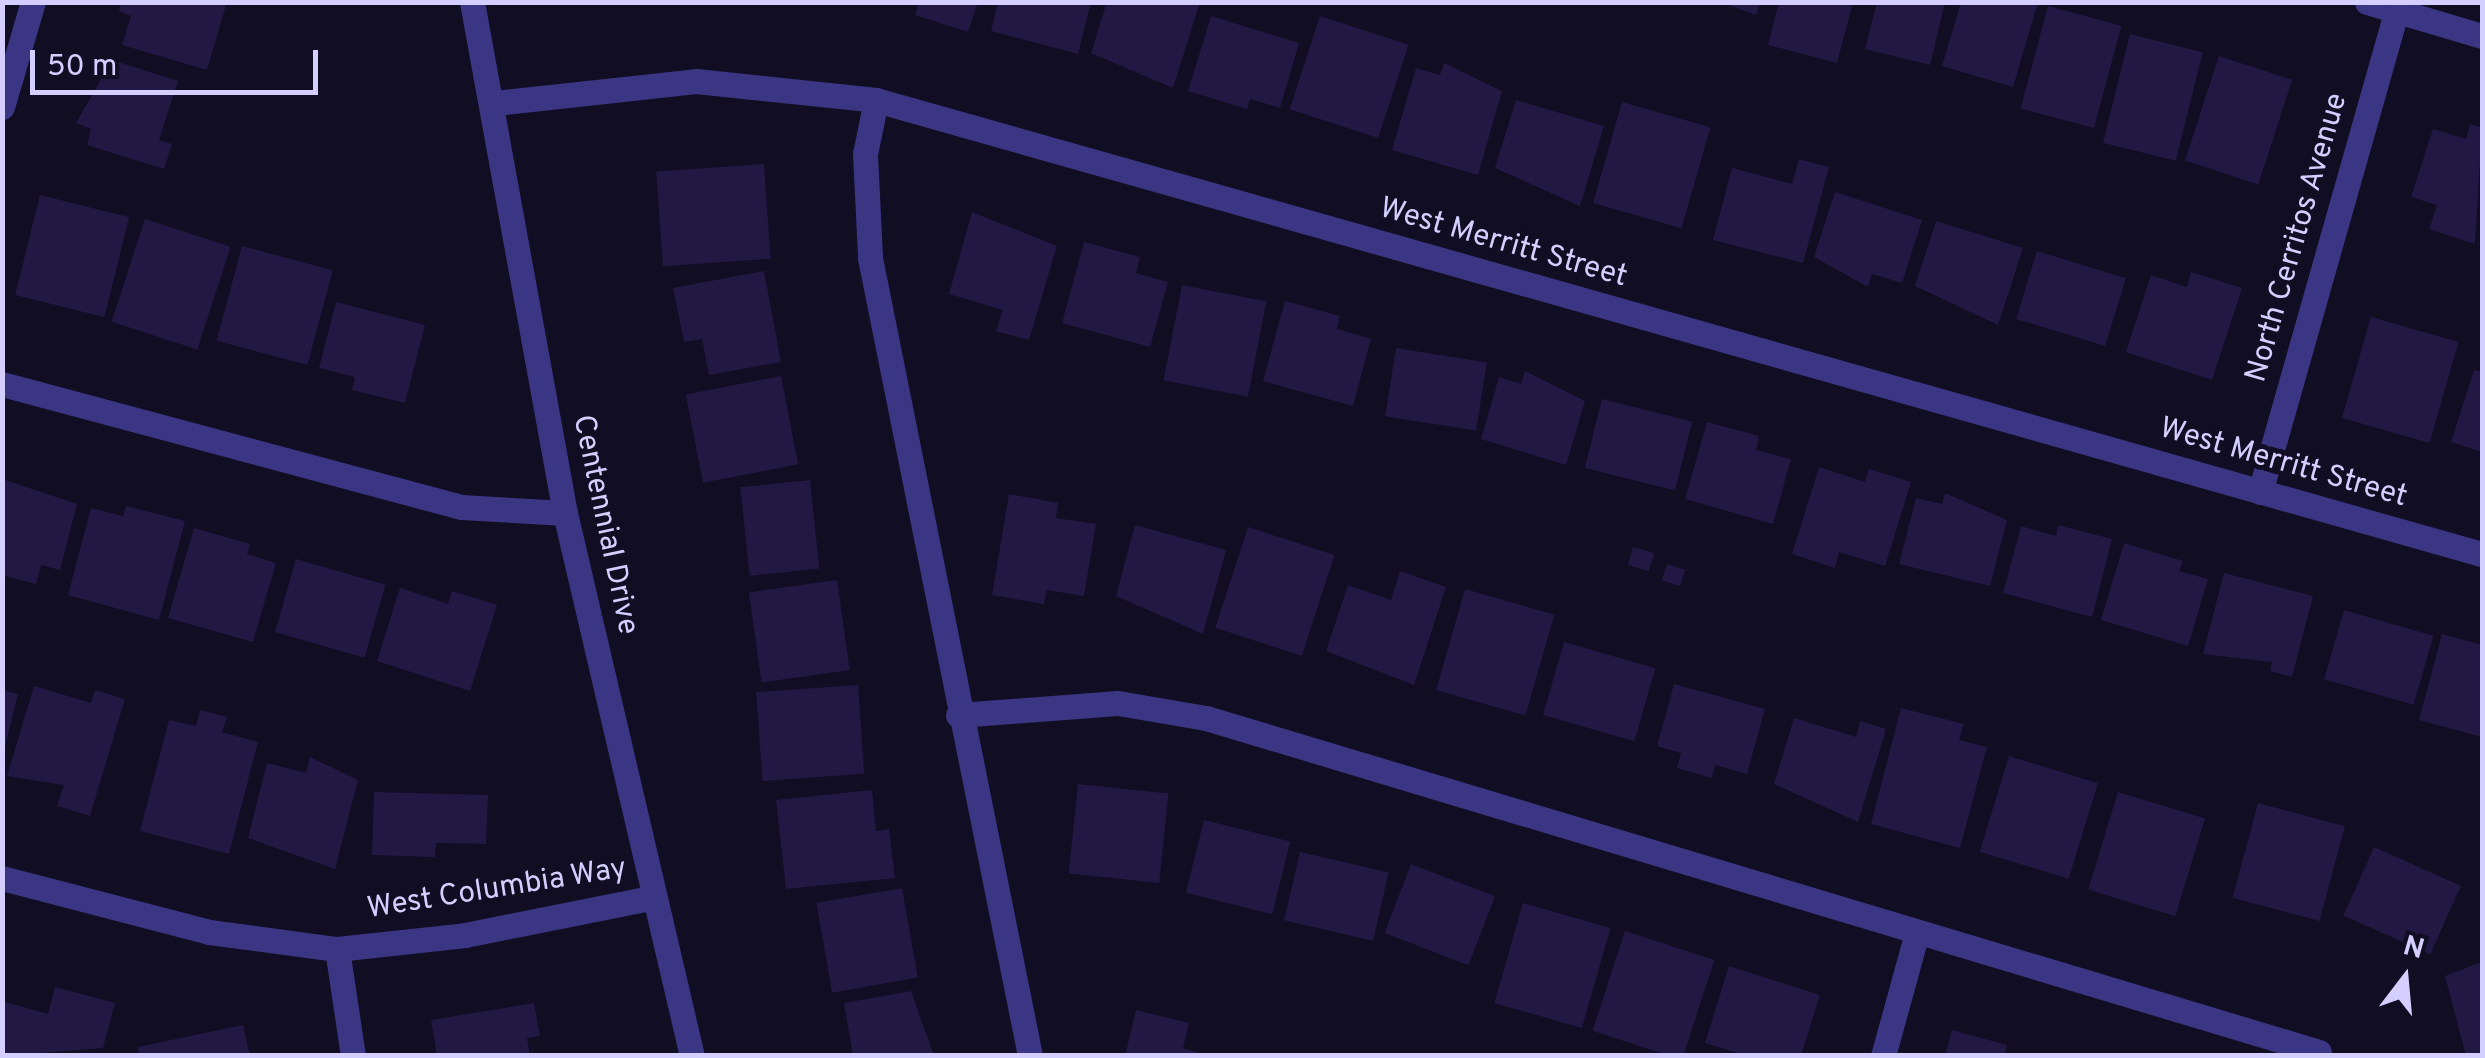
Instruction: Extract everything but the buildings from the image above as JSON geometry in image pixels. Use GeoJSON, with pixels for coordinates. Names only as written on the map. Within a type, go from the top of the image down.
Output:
{"type":"FeatureCollection","features":[{"type":"Feature","properties":{"kind":"street"},"geometry":{"type":"LineString","coordinates":[[2,108],[34,2]]}},
{"type":"Feature","properties":{"kind":"street","name":"Centennial Drive"},"geometry":{"type":"LineString","coordinates":[[472,2],[495,103],[565,513],[651,898],[692,1056]]}},
{"type":"Feature","properties":{"kind":"street"},"geometry":{"type":"LineString","coordinates":[[2368,2],[2398,7],[2482,36]]}},
{"type":"Feature","properties":{"kind":"street","name":"North Cerritos Avenue"},"geometry":{"type":"LineString","coordinates":[[2260,492],[2398,7]]}},
{"type":"Feature","properties":{"kind":"street","name":"West Merritt Street"},"geometry":{"type":"LineString","coordinates":[[495,103],[696,81],[876,100],[2482,554]]}},
{"type":"Feature","properties":{"kind":"street"},"geometry":{"type":"LineString","coordinates":[[876,100],[865,154],[870,258],[958,715],[1030,1056]]}},
{"type":"Feature","properties":{"kind":"street"},"geometry":{"type":"LineString","coordinates":[[2,384],[461,507],[565,513]]}},
{"type":"Feature","properties":{"kind":"street"},"geometry":{"type":"LineString","coordinates":[[958,715],[1118,703],[1206,718],[1916,936],[2319,1052]]}},
{"type":"Feature","properties":{"kind":"street","name":"West Columbia Way"},"geometry":{"type":"LineString","coordinates":[[2,878],[210,932],[338,949],[466,935],[651,898]]}},
{"type":"Feature","properties":{"kind":"street"},"geometry":{"type":"LineString","coordinates":[[1882,1056],[1916,936]]}},
{"type":"Feature","properties":{"kind":"street"},"geometry":{"type":"LineString","coordinates":[[338,949],[353,1056]]}}]}
